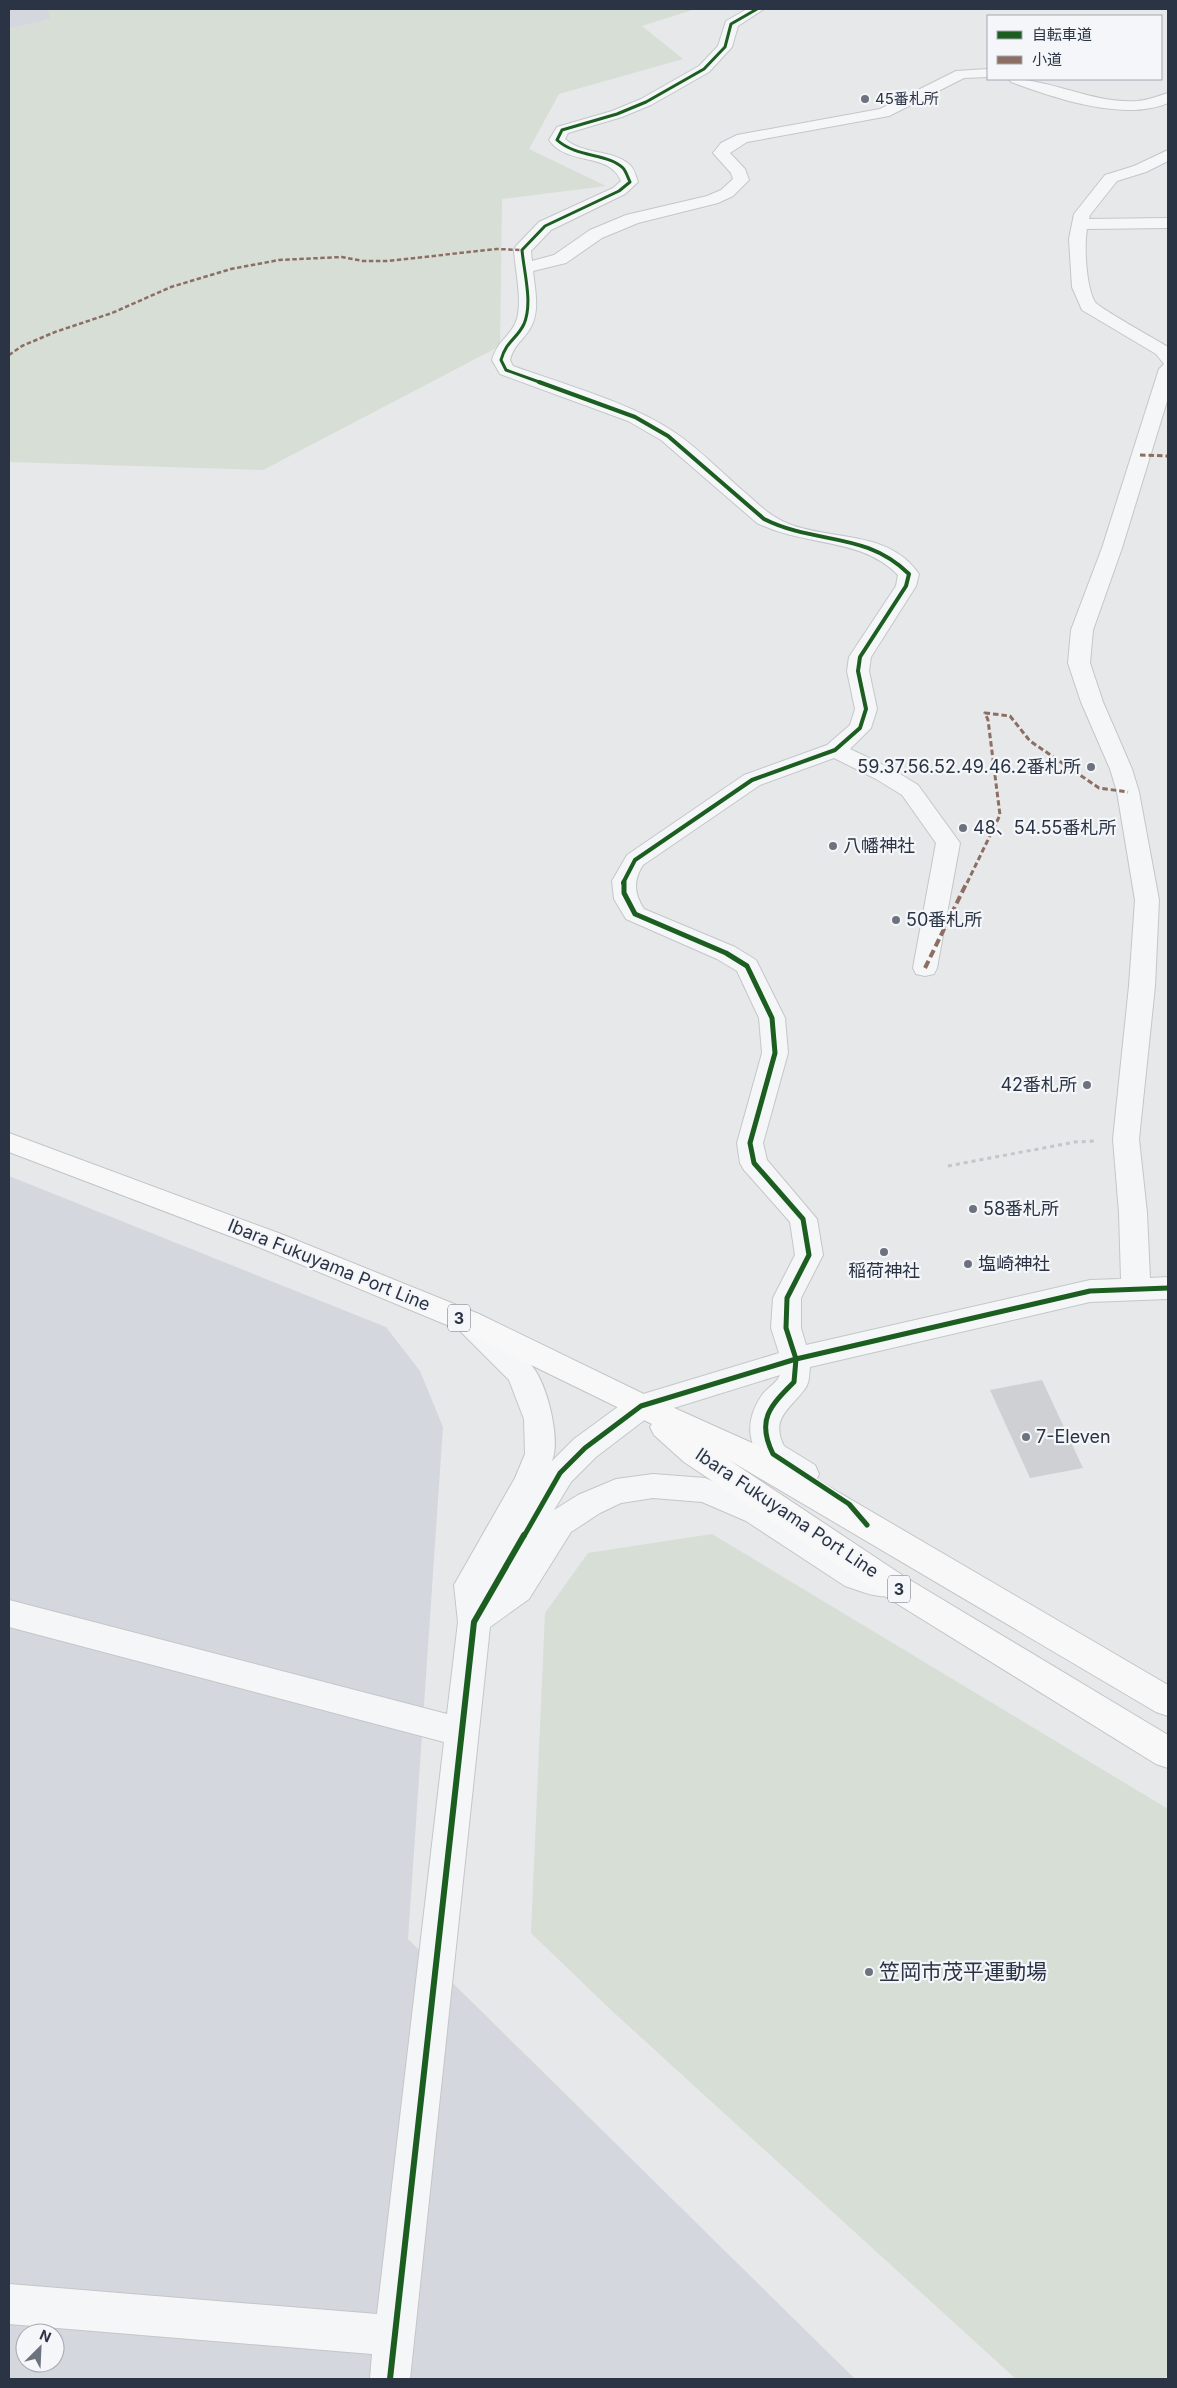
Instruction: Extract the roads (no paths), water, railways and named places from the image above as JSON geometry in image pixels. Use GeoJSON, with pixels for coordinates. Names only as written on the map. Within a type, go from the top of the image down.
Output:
{"type":"FeatureCollection","features":[{"type":"Feature","properties":{"kind":"main road","name":"Ibara Fukuyama Port Line"},"geometry":{"type":"LineString","coordinates":[[9,1142],[270,1241],[469,1322],[641,1406],[750,1456],[1168,1702]]}},
{"type":"Feature","properties":{"kind":"main road","name":"Ibara Fukuyama Port Line"},"geometry":{"type":"LineString","coordinates":[[641,1406],[695,1453],[894,1586],[1168,1753]]}},
{"type":"Feature","properties":{"kind":"street"},"geometry":{"type":"LineString","coordinates":[[757,9],[744,15],[732,24],[724,47],[704,69],[646,102],[617,114],[562,130],[557,140],[566,148],[612,161],[624,168],[630,182],[619,190],[545,226],[522,250],[521,258],[525,268],[528,310],[523,326],[504,348],[501,360],[506,370],[635,418],[668,436],[764,519],[778,528],[796,534],[874,548],[900,562],[908,574],[906,586],[860,656],[858,671],[866,709],[860,728],[835,750],[752,780],[635,860],[625,874],[622,887],[626,901],[635,914],[726,953],[748,966],[772,1018],[775,1053],[750,1143],[754,1163],[803,1219],[809,1254],[787,1298],[786,1328],[796,1359],[794,1382],[773,1403],[764,1425],[767,1442],[773,1454],[850,1504],[867,1525]]}},
{"type":"Feature","properties":{"kind":"street"},"geometry":{"type":"LineString","coordinates":[[525,268],[560,259],[596,234],[632,219],[712,200],[727,193],[741,180],[739,172],[722,154],[727,146],[743,138],[884,113],[961,74],[987,73]]}},
{"type":"Feature","properties":{"kind":"street"},"geometry":{"type":"LineString","coordinates":[[1018,80],[1040,89],[1094,102],[1134,106],[1162,102],[1168,98]]}},
{"type":"Feature","properties":{"kind":"street"},"geometry":{"type":"LineString","coordinates":[[1168,155],[1140,169],[1111,178],[1082,214],[1077,239],[1081,287],[1088,306],[1163,351],[1168,360]]}},
{"type":"Feature","properties":{"kind":"street"},"geometry":{"type":"LineString","coordinates":[[1081,224],[1168,223]]}},
{"type":"Feature","properties":{"kind":"street"},"geometry":{"type":"LineString","coordinates":[[1136,1288],[1133,1213],[1126,1139],[1142,986],[1147,900],[1123,776],[1092,702],[1079,663],[1082,630],[1112,548],[1168,369]]}},
{"type":"Feature","properties":{"kind":"street"},"geometry":{"type":"LineString","coordinates":[[835,750],[884,774],[910,790],[948,843],[925,968]]}},
{"type":"Feature","properties":{"kind":"street"},"geometry":{"type":"LineString","coordinates":[[474,1622],[560,1473],[585,1448],[641,1406],[796,1359],[1090,1291],[1168,1288]]}},
{"type":"Feature","properties":{"kind":"street"},"geometry":{"type":"LineString","coordinates":[[390,2379],[460,1732],[474,1622],[470,1585],[529,1481],[540,1454],[539,1419],[522,1374],[469,1322]]}},
{"type":"Feature","properties":{"kind":"street"},"geometry":{"type":"LineString","coordinates":[[474,1622],[518,1590],[560,1523],[589,1504],[616,1492],[653,1486],[705,1490],[757,1512],[856,1577],[894,1586]]}},
{"type":"Feature","properties":{"kind":"street"},"geometry":{"type":"LineString","coordinates":[[9,1613],[460,1732]]}},
{"type":"Feature","properties":{"kind":"street"},"geometry":{"type":"LineString","coordinates":[[9,2304],[394,2336]]}},
{"type":"Feature","properties":{"kind":"place","name":"45番札所"},"geometry":{"type":"Point","coordinates":[865,99]}},
{"type":"Feature","properties":{"kind":"place","name":"59.37.56.52.49.46.2番札所"},"geometry":{"type":"Point","coordinates":[1091,767]}},
{"type":"Feature","properties":{"kind":"place","name":"48、54.55番札所"},"geometry":{"type":"Point","coordinates":[963,828]}},
{"type":"Feature","properties":{"kind":"place","name":"八幡神社"},"geometry":{"type":"Point","coordinates":[833,846]}},
{"type":"Feature","properties":{"kind":"place","name":"50番札所"},"geometry":{"type":"Point","coordinates":[896,920]}},
{"type":"Feature","properties":{"kind":"place","name":"42番札所"},"geometry":{"type":"Point","coordinates":[1087,1085]}},
{"type":"Feature","properties":{"kind":"place","name":"58番札所"},"geometry":{"type":"Point","coordinates":[973,1209]}},
{"type":"Feature","properties":{"kind":"place","name":"稲荷神社"},"geometry":{"type":"Point","coordinates":[884,1252]}},
{"type":"Feature","properties":{"kind":"place","name":"塩崎神社"},"geometry":{"type":"Point","coordinates":[968,1264]}},
{"type":"Feature","properties":{"kind":"place","name":"7-Eleven"},"geometry":{"type":"Point","coordinates":[1026,1437]}},
{"type":"Feature","properties":{"kind":"place","name":"笠岡市茂平運動場"},"geometry":{"type":"Point","coordinates":[869,1972]}}]}
